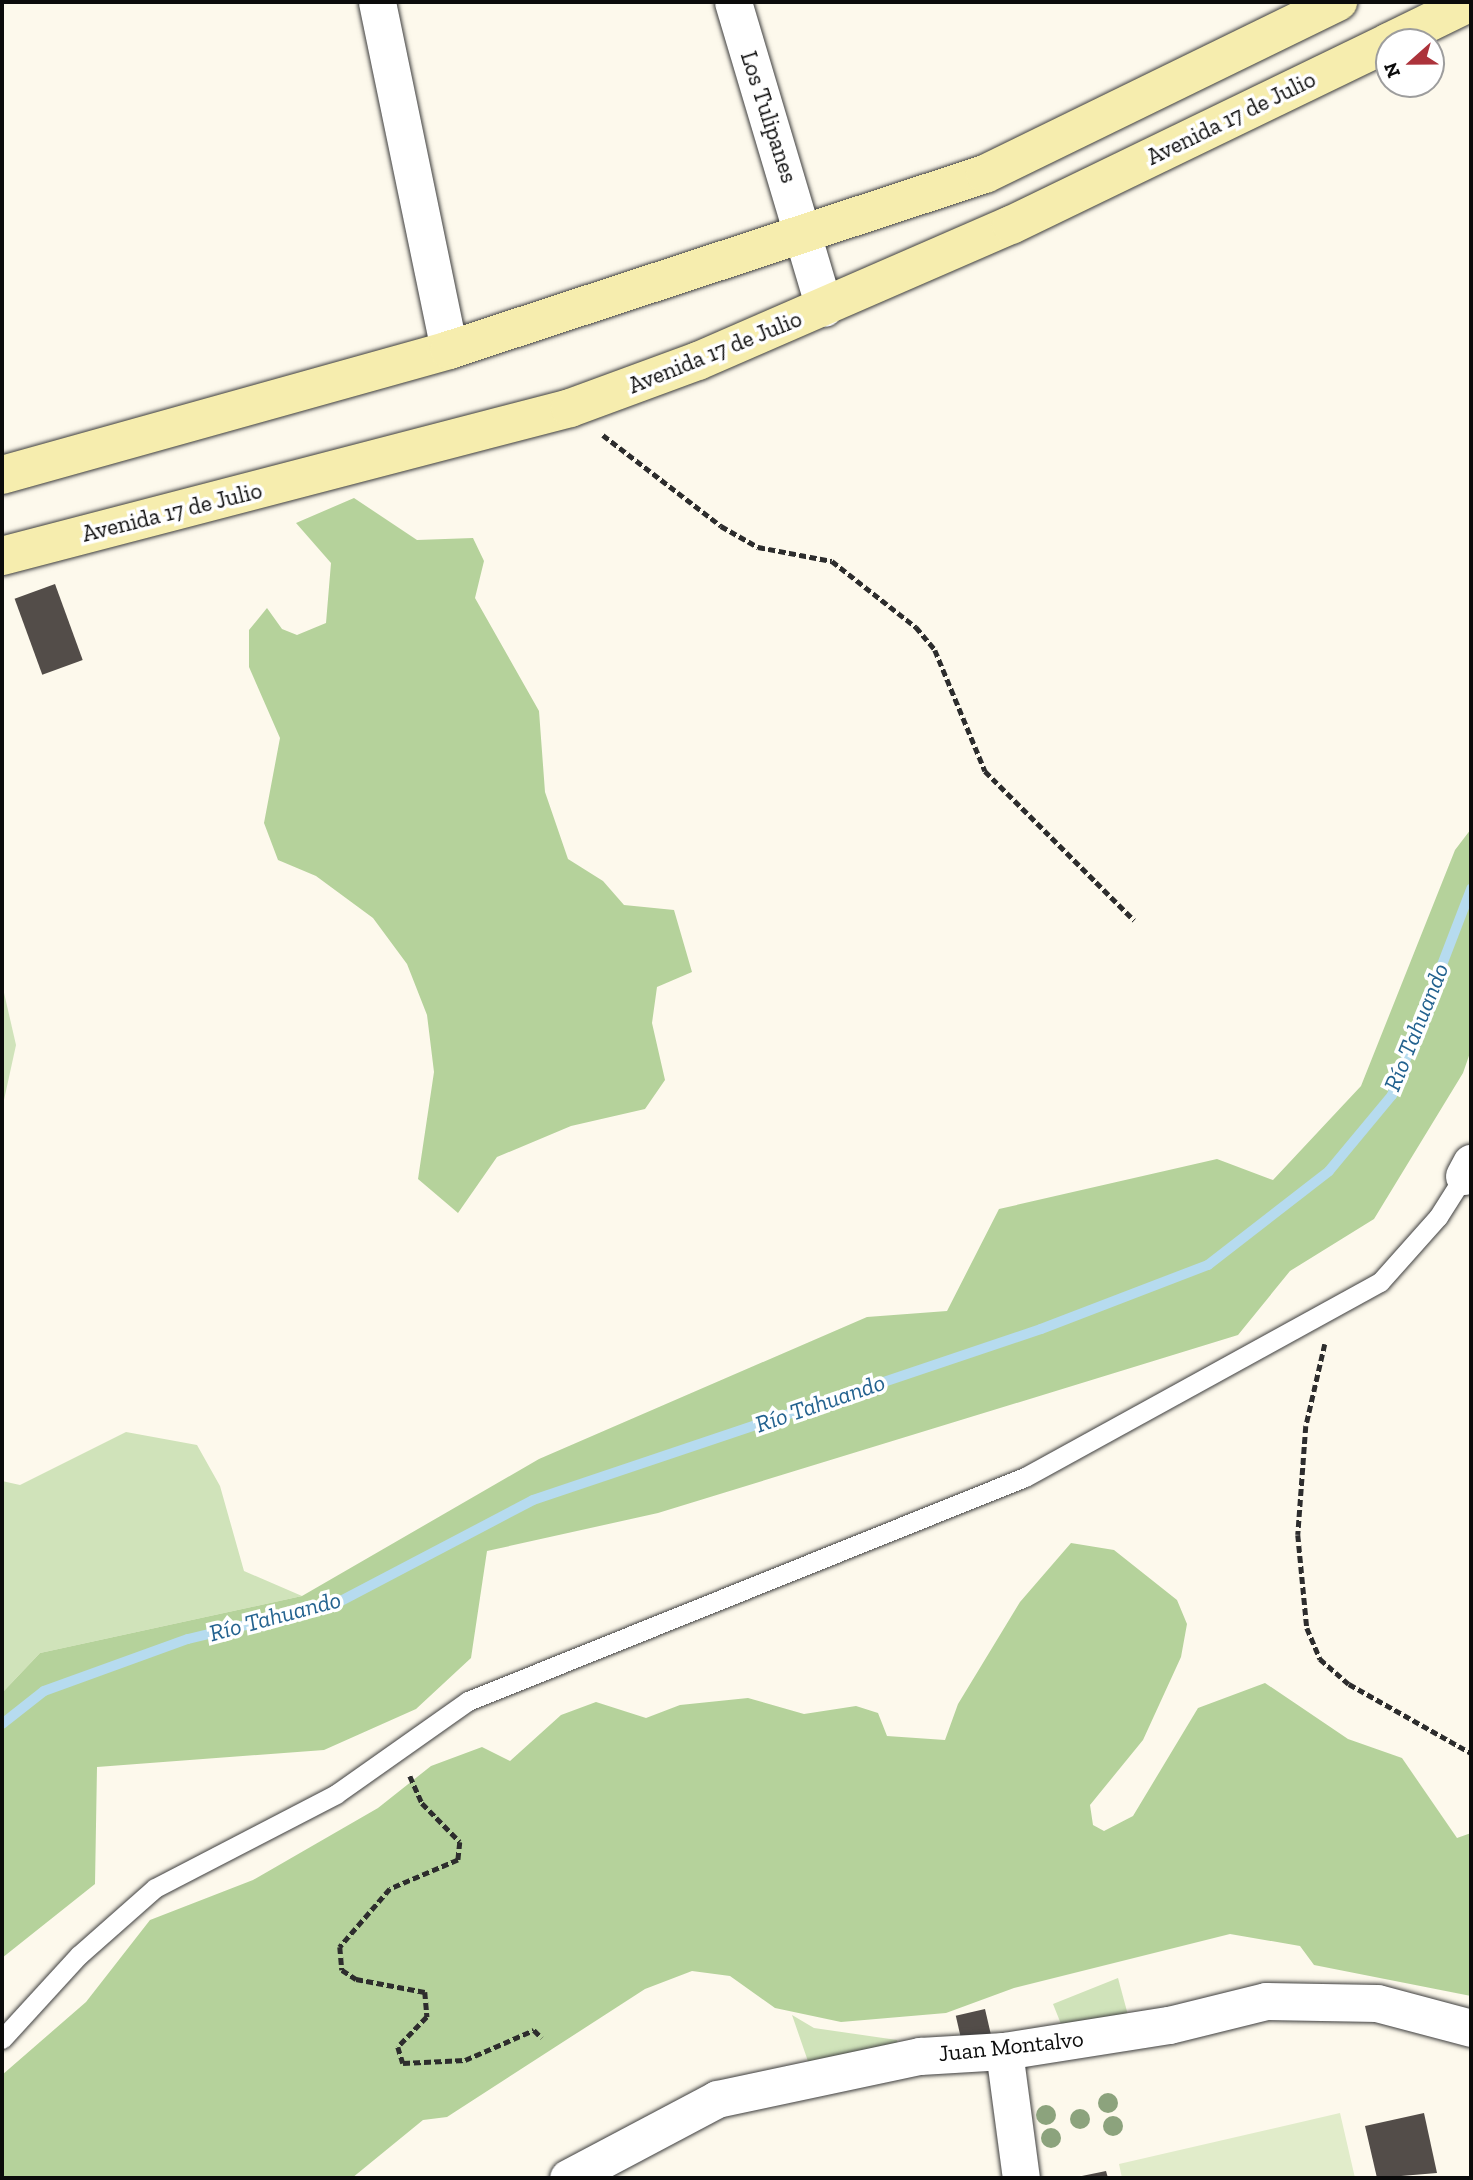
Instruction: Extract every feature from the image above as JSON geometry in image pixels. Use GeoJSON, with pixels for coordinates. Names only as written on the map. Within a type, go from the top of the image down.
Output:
{"type":"FeatureCollection","features":[{"type":"Feature","properties":{"kind":"main road"},"geometry":{"type":"LineString","coordinates":[[2,475],[449,350],[985,174],[1338,2]]}},
{"type":"Feature","properties":{"kind":"main road","name":"Avenida 17 de Julio"},"geometry":{"type":"LineString","coordinates":[[1418,28],[1471,2]]}},
{"type":"Feature","properties":{"kind":"main road","name":"Avenida 17 de Julio"},"geometry":{"type":"LineString","coordinates":[[2,556],[570,408],[824,308],[1375,49]]}},
{"type":"Feature","properties":{"kind":"street"},"geometry":{"type":"LineString","coordinates":[[377,2],[449,350]]}},
{"type":"Feature","properties":{"kind":"street","name":"Los Tulipanes"},"geometry":{"type":"LineString","coordinates":[[733,2],[805,232],[824,308]]}},
{"type":"Feature","properties":{"kind":"street","name":"Juan Montalvo"},"geometry":{"type":"LineString","coordinates":[[569,2178],[718,2099],[920,2056],[1004,2051],[1169,2025],[1266,2001],[1377,2003],[1471,2028]]}},
{"type":"Feature","properties":{"kind":"street"},"geometry":{"type":"LineString","coordinates":[[1004,2051],[1021,2178]]}},
{"type":"Feature","properties":{"kind":"lane"},"geometry":{"type":"LineString","coordinates":[[2,2039],[79,1955],[155,1888],[336,1794],[468,1701],[1025,1478],[1295,1326],[1333,1311],[1380,1282],[1438,1217],[1469,1171]]}},
{"type":"Feature","properties":{"kind":"path"},"geometry":{"type":"LineString","coordinates":[[570,408],[721,526],[758,547],[832,561],[916,627],[935,650],[985,771],[1134,920]]}},
{"type":"Feature","properties":{"kind":"path"},"geometry":{"type":"LineString","coordinates":[[1333,1311],[1307,1426],[1298,1535],[1307,1628],[1320,1659],[1349,1684],[1471,1753]]}},
{"type":"Feature","properties":{"kind":"path"},"geometry":{"type":"LineString","coordinates":[[398,1750],[422,1802],[460,1842],[458,1860],[390,1889],[340,1947],[342,1970],[356,1979],[425,1992],[427,2017],[398,2047],[403,2063],[465,2060],[526,2031],[542,2038]]}},
{"type":"Feature","properties":{"kind":"green space"},"geometry":{"type":"Polygon","coordinates":[[[354,498],[417,540],[473,538],[484,561],[475,598],[539,711],[545,792],[568,859],[603,881],[624,905],[674,910],[692,972],[657,987],[652,1023],[665,1080],[645,1109],[571,1126],[497,1157],[458,1213],[418,1179],[434,1072],[427,1015],[407,964],[373,918],[316,876],[278,860],[264,823],[280,738],[249,667],[249,630],[267,608],[282,629],[297,635],[326,623],[331,563],[296,523],[354,498]]]}},
{"type":"Feature","properties":{"kind":"green space"},"geometry":{"type":"Polygon","coordinates":[[[1471,829],[1471,1050],[1463,1073],[1374,1219],[1290,1271],[1238,1335],[658,1513],[487,1551],[471,1658],[416,1709],[324,1750],[97,1767],[95,1884],[2,1958],[2,1693],[40,1653],[302,1596],[539,1459],[867,1317],[947,1311],[999,1209],[1217,1159],[1273,1180],[1361,1086],[1455,850],[1471,829]]]}},
{"type":"Feature","properties":{"kind":"green space"},"geometry":{"type":"Polygon","coordinates":[[[2,984],[16,1045],[2,1109],[2,984]]]}},
{"type":"Feature","properties":{"kind":"green space"},"geometry":{"type":"Polygon","coordinates":[[[126,1432],[197,1445],[220,1486],[244,1571],[302,1596],[40,1653],[2,1693],[2,1481],[20,1485],[126,1432]]]}},
{"type":"Feature","properties":{"kind":"green space"},"geometry":{"type":"Polygon","coordinates":[[[1071,1543],[1114,1550],[1177,1600],[1187,1624],[1181,1657],[1143,1740],[1090,1805],[1093,1825],[1104,1831],[1133,1816],[1198,1708],[1265,1683],[1348,1739],[1402,1758],[1457,1838],[1471,1833],[1471,1996],[1314,1965],[1300,1946],[1230,1934],[1014,1988],[946,2013],[841,2022],[775,2008],[730,1976],[692,1971],[645,1989],[447,2117],[423,2120],[352,2178],[2,2178],[2,2075],[86,2002],[150,1920],[253,1880],[378,1808],[431,1766],[482,1747],[510,1761],[561,1715],[596,1702],[646,1718],[680,1705],[748,1698],[804,1714],[856,1706],[878,1713],[887,1736],[945,1740],[958,1704],[1020,1602],[1071,1543]]]}},
{"type":"Feature","properties":{"kind":"green space"},"geometry":{"type":"Polygon","coordinates":[[[1118,1978],[1132,2030],[1067,2039],[1053,2004],[1118,1978]]]}},
{"type":"Feature","properties":{"kind":"green space"},"geometry":{"type":"Polygon","coordinates":[[[792,2015],[814,2028],[897,2040],[899,2048],[811,2070],[792,2015]]]}},
{"type":"Feature","properties":{"kind":"green space"},"geometry":{"type":"Polygon","coordinates":[[[1340,2113],[1355,2178],[1122,2178],[1119,2164],[1340,2113]]]}},
{"type":"Feature","properties":{"kind":"building"},"geometry":{"type":"Polygon","coordinates":[[[55,584],[83,660],[42,675],[15,599],[55,584]]]}},
{"type":"Feature","properties":{"kind":"building"},"geometry":{"type":"Polygon","coordinates":[[[985,2009],[991,2034],[962,2041],[956,2016],[985,2009]]]}},
{"type":"Feature","properties":{"kind":"building"},"geometry":{"type":"Polygon","coordinates":[[[1424,2113],[1437,2173],[1377,2178],[1365,2126],[1424,2113]]]}},
{"type":"Feature","properties":{"kind":"building"},"geometry":{"type":"Polygon","coordinates":[[[1106,2171],[1108,2178],[1077,2178],[1077,2177],[1106,2171]]]}},
{"type":"Feature","properties":{"kind":"waterway","name":"Río Tahuando"},"geometry":{"type":"LineString","coordinates":[[2,1724],[44,1691],[188,1639],[337,1603],[533,1500],[1041,1329],[1208,1265],[1329,1171],[1392,1095],[1471,889]]}}]}
